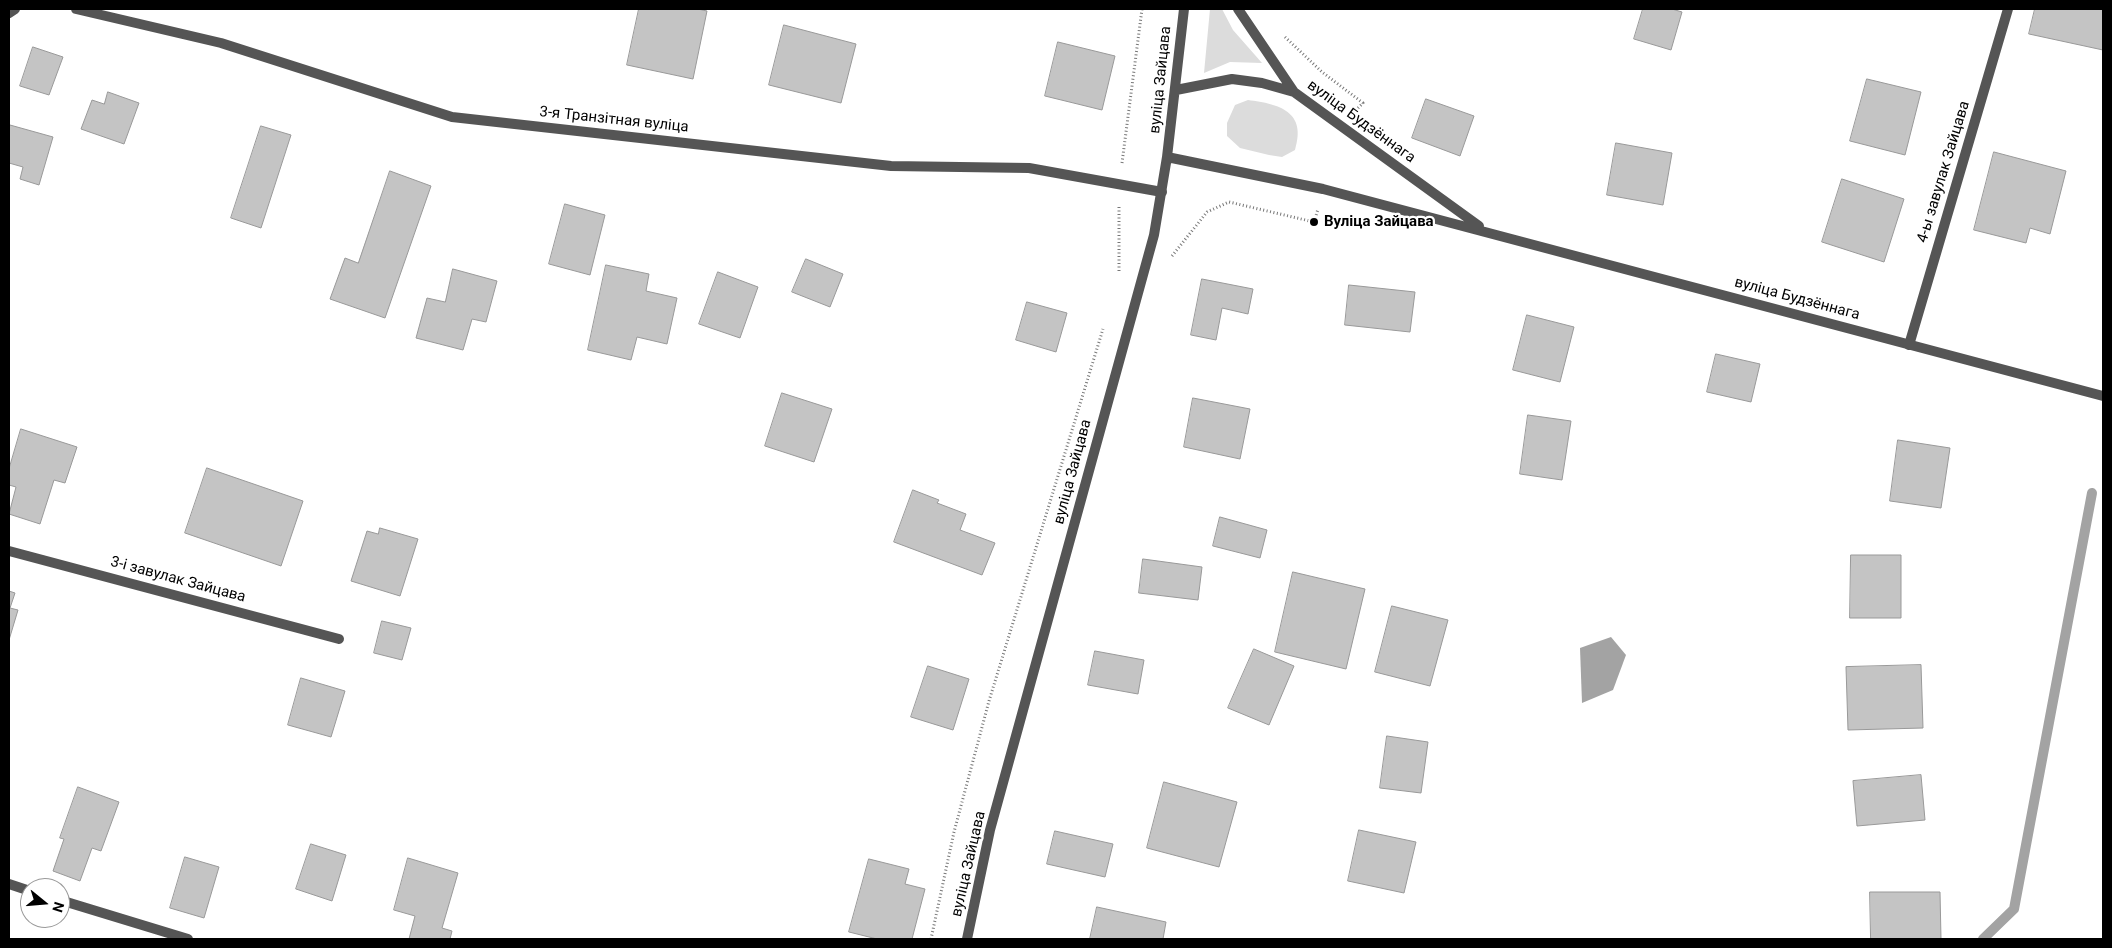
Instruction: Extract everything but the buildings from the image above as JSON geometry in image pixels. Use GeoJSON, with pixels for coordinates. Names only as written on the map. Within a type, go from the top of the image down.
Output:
{"type":"FeatureCollection","features":[{"type":"Feature","properties":{"kind":"street"},"geometry":{"type":"LineString","coordinates":[[9,13],[15,9]]}},
{"type":"Feature","properties":{"kind":"street","name":"3-я Транзітная вуліца"},"geometry":{"type":"LineString","coordinates":[[76,9],[221,44],[452,117],[891,166],[1029,168],[1162,192]]}},
{"type":"Feature","properties":{"kind":"street","name":"вуліца Зайцава"},"geometry":{"type":"LineString","coordinates":[[967,939],[990,830],[1154,235],[1176,90],[1184,9]]}},
{"type":"Feature","properties":{"kind":"street"},"geometry":{"type":"LineString","coordinates":[[1238,9],[1294,92]]}},
{"type":"Feature","properties":{"kind":"street","name":"4-ы завулак Зайцава"},"geometry":{"type":"LineString","coordinates":[[1909,345],[2008,9]]}},
{"type":"Feature","properties":{"kind":"street","name":"вуліца Будзённага"},"geometry":{"type":"LineString","coordinates":[[1176,90],[1232,79],[1262,83],[1294,92],[1484,230]]}},
{"type":"Feature","properties":{"kind":"street","name":"вуліца Будзённага"},"geometry":{"type":"LineString","coordinates":[[1167,157],[1323,189],[1484,230],[2103,396]]}},
{"type":"Feature","properties":{"kind":"street","name":"3-і завулак Зайцава"},"geometry":{"type":"LineString","coordinates":[[9,550],[339,639]]}},
{"type":"Feature","properties":{"kind":"street"},"geometry":{"type":"LineString","coordinates":[[70,903],[188,939]]}},
{"type":"Feature","properties":{"kind":"path"},"geometry":{"type":"LineString","coordinates":[[1120,274],[1118,228],[1124,146],[1142,9]]}},
{"type":"Feature","properties":{"kind":"path"},"geometry":{"type":"LineString","coordinates":[[1281,33],[1322,72],[1363,103]]}},
{"type":"Feature","properties":{"kind":"path"},"geometry":{"type":"LineString","coordinates":[[1184,242],[1208,212],[1229,202],[1314,222]]}},
{"type":"Feature","properties":{"kind":"path"},"geometry":{"type":"LineString","coordinates":[[931,939],[954,832],[989,701],[1105,322]]}},
{"type":"Feature","properties":{"kind":"shaded area"},"geometry":{"type":"Polygon","coordinates":[[[1210,9],[1222,9],[1233,30],[1262,63],[1230,62],[1204,73],[1210,9]]]}},
{"type":"Feature","properties":{"kind":"shaded area"},"geometry":{"type":"Polygon","coordinates":[[[1248,100],[1271,104],[1288,112],[1294,119],[1297,127],[1298,137],[1295,150],[1282,157],[1269,155],[1240,148],[1227,136],[1227,123],[1235,105],[1248,100]]]}},
{"type":"Feature","properties":{"kind":"shaded area"},"geometry":{"type":"Polygon","coordinates":[[[1611,637],[1626,655],[1613,690],[1582,703],[1580,648],[1611,637]]]}},
{"type":"Feature","properties":{"kind":"waterway"},"geometry":{"type":"LineString","coordinates":[[1983,939],[2014,909],[2092,493]]}},
{"type":"Feature","properties":{"kind":"place","name":"Вуліца Зайцава"},"geometry":{"type":"Point","coordinates":[1314,222]}}]}
